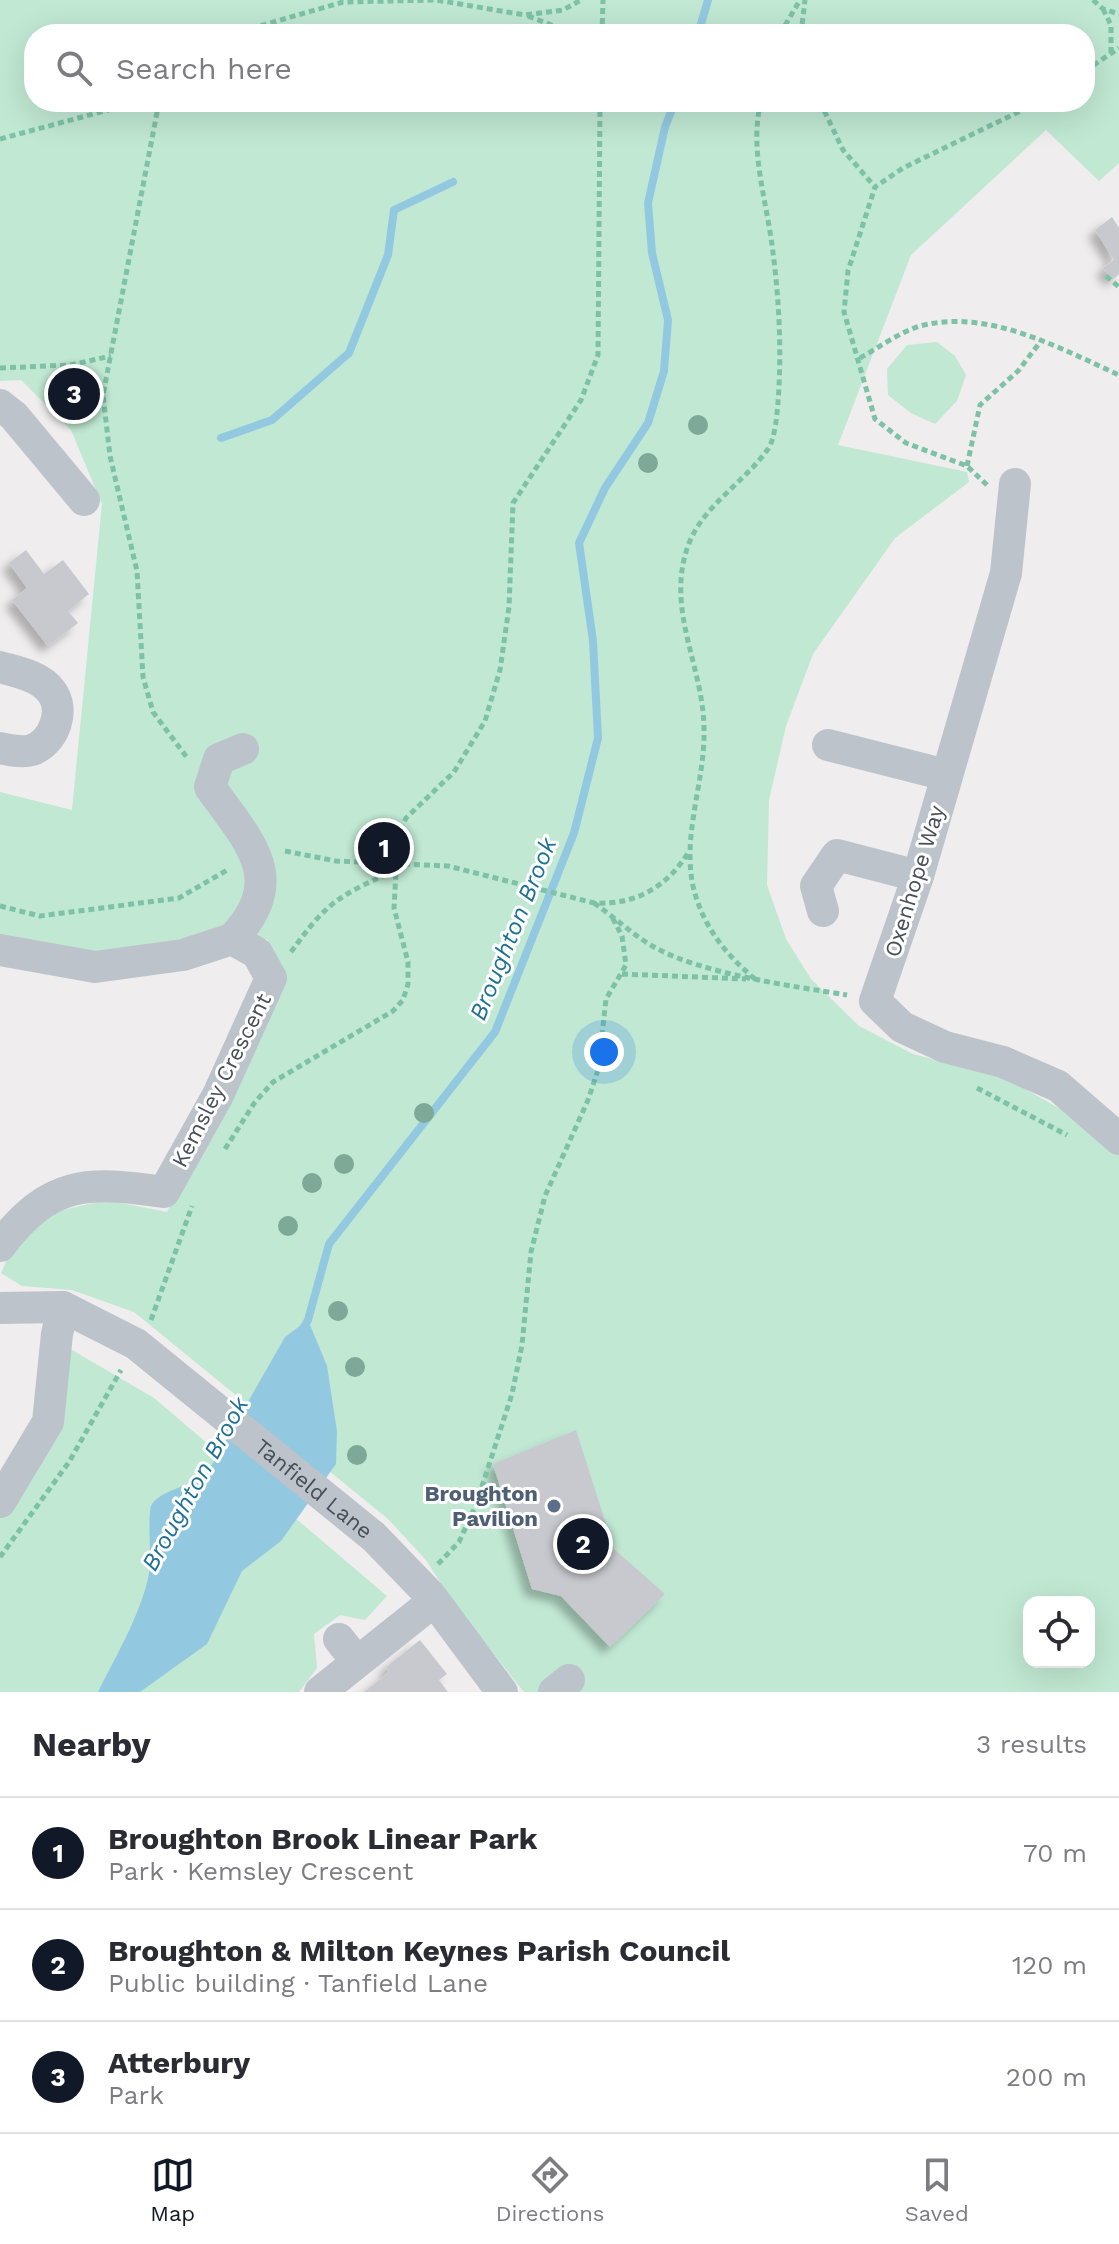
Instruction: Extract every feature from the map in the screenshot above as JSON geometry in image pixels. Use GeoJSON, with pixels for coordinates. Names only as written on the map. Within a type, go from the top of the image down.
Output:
{"type":"FeatureCollection","features":[{"type":"Feature","properties":{"kind":"street"},"geometry":{"type":"LineString","coordinates":[[0,405],[14,416],[84,500]]}},
{"type":"Feature","properties":{"kind":"street","name":"Oxenhope Way"},"geometry":{"type":"LineString","coordinates":[[875,1001],[918,876],[1006,573],[1015,484]]}},
{"type":"Feature","properties":{"kind":"street"},"geometry":{"type":"LineString","coordinates":[[0,667],[38,679],[53,693],[58,716],[51,736],[32,750],[0,748]]}},
{"type":"Feature","properties":{"kind":"street"},"geometry":{"type":"LineString","coordinates":[[828,745],[946,775]]}},
{"type":"Feature","properties":{"kind":"street"},"geometry":{"type":"LineString","coordinates":[[0,950],[95,967],[183,955],[232,939],[249,921],[260,896],[262,866],[210,787],[219,759],[243,749]]}},
{"type":"Feature","properties":{"kind":"street"},"geometry":{"type":"LineString","coordinates":[[823,911],[816,886],[837,855],[918,876]]}},
{"type":"Feature","properties":{"kind":"street","name":"Kemsley Crescent"},"geometry":{"type":"LineString","coordinates":[[0,1246],[23,1216],[64,1191],[107,1184],[164,1192],[218,1095],[271,978],[257,953],[232,939]]}},
{"type":"Feature","properties":{"kind":"street"},"geometry":{"type":"LineString","coordinates":[[875,1001],[902,1027],[945,1047],[1003,1062],[1058,1086],[1119,1139]]}},
{"type":"Feature","properties":{"kind":"street"},"geometry":{"type":"LineString","coordinates":[[0,1502],[48,1422],[57,1334],[63,1307]]}},
{"type":"Feature","properties":{"kind":"street","name":"Tanfield Lane"},"geometry":{"type":"LineString","coordinates":[[0,1308],[63,1307],[136,1344],[374,1537],[427,1593],[502,1692]]}},
{"type":"Feature","properties":{"kind":"street"},"geometry":{"type":"LineString","coordinates":[[341,1673],[427,1593]]}},
{"type":"Feature","properties":{"kind":"path"},"geometry":{"type":"LineString","coordinates":[[267,24],[343,2],[436,0],[525,15],[549,24]]}},
{"type":"Feature","properties":{"kind":"path"},"geometry":{"type":"LineString","coordinates":[[525,15],[563,10],[581,0]]}},
{"type":"Feature","properties":{"kind":"path"},"geometry":{"type":"LineString","coordinates":[[602,24],[603,0]]}},
{"type":"Feature","properties":{"kind":"path"},"geometry":{"type":"LineString","coordinates":[[787,24],[803,0]]}},
{"type":"Feature","properties":{"kind":"path"},"geometry":{"type":"LineString","coordinates":[[802,24],[803,0]]}},
{"type":"Feature","properties":{"kind":"path"},"geometry":{"type":"LineString","coordinates":[[1093,0],[1103,9],[1111,25],[1111,53]]}},
{"type":"Feature","properties":{"kind":"path"},"geometry":{"type":"LineString","coordinates":[[1103,9],[1119,14]]}},
{"type":"Feature","properties":{"kind":"path"},"geometry":{"type":"LineString","coordinates":[[1095,64],[1119,48]]}},
{"type":"Feature","properties":{"kind":"path"},"geometry":{"type":"LineString","coordinates":[[0,139],[101,112]]}},
{"type":"Feature","properties":{"kind":"path"},"geometry":{"type":"LineString","coordinates":[[157,112],[103,395],[110,456],[137,571],[143,677],[153,712],[210,787]]}},
{"type":"Feature","properties":{"kind":"path"},"geometry":{"type":"LineString","coordinates":[[222,1154],[255,1102],[273,1082],[393,1011],[403,1000],[408,962],[394,908],[398,835],[406,818],[454,772],[485,721],[500,670],[509,607],[513,503],[581,400],[598,355],[600,112]]}},
{"type":"Feature","properties":{"kind":"path"},"geometry":{"type":"LineString","coordinates":[[755,979],[728,954],[709,927],[693,887],[688,853],[704,761],[705,726],[681,611],[681,566],[689,542],[703,518],[770,447],[778,406],[777,304],[758,154],[758,112]]}},
{"type":"Feature","properties":{"kind":"path"},"geometry":{"type":"LineString","coordinates":[[825,112],[843,150],[875,187]]}},
{"type":"Feature","properties":{"kind":"path"},"geometry":{"type":"LineString","coordinates":[[1015,484],[984,485],[967,466],[906,443],[875,419],[860,358],[844,312],[848,271],[875,187],[903,168],[1018,112]]}},
{"type":"Feature","properties":{"kind":"path"},"geometry":{"type":"LineString","coordinates":[[1106,276],[1119,287]]}},
{"type":"Feature","properties":{"kind":"path"},"geometry":{"type":"LineString","coordinates":[[860,358],[919,327],[970,323],[1041,341],[1119,375]]}},
{"type":"Feature","properties":{"kind":"path"},"geometry":{"type":"LineString","coordinates":[[967,466],[980,405],[1018,371],[1041,341]]}},
{"type":"Feature","properties":{"kind":"path"},"geometry":{"type":"LineString","coordinates":[[0,368],[70,365],[111,356]]}},
{"type":"Feature","properties":{"kind":"path"},"geometry":{"type":"LineString","coordinates":[[0,906],[40,916],[179,898],[265,848],[336,861],[394,867],[448,866],[594,903],[629,902],[648,893],[678,869],[688,853]]}},
{"type":"Feature","properties":{"kind":"path"},"geometry":{"type":"LineString","coordinates":[[271,978],[317,916],[341,895],[394,867]]}},
{"type":"Feature","properties":{"kind":"path"},"geometry":{"type":"LineString","coordinates":[[594,903],[654,947],[755,979],[875,1001]]}},
{"type":"Feature","properties":{"kind":"path"},"geometry":{"type":"LineString","coordinates":[[427,1593],[459,1542],[495,1452],[522,1345],[531,1252],[545,1196],[588,1100],[598,1070],[606,999],[622,974],[627,951],[611,915]]}},
{"type":"Feature","properties":{"kind":"path"},"geometry":{"type":"LineString","coordinates":[[622,974],[755,979]]}},
{"type":"Feature","properties":{"kind":"path"},"geometry":{"type":"LineString","coordinates":[[966,1082],[1071,1136]]}},
{"type":"Feature","properties":{"kind":"path"},"geometry":{"type":"LineString","coordinates":[[0,1557],[69,1462],[158,1308],[174,1250],[198,1195]]}},
{"type":"Feature","properties":{"kind":"green space"},"geometry":{"type":"Polygon","coordinates":[[[0,0],[1119,0],[1119,163],[1099,181],[1046,130],[911,255],[838,445],[967,472],[969,482],[895,538],[813,654],[786,726],[769,800],[767,885],[786,939],[811,979],[859,1026],[913,1054],[1007,1079],[1080,1120],[1119,1153],[1119,1692],[524,1692],[452,1601],[426,1560],[388,1519],[134,1312],[72,1290],[22,1286],[1,1273],[12,1248],[51,1213],[105,1200],[167,1212],[281,977],[268,940],[227,926],[163,945],[91,953],[0,937],[0,792],[72,810],[102,504],[71,430],[21,380],[0,381],[0,0]]]}},
{"type":"Feature","properties":{"kind":"green space"},"geometry":{"type":"Polygon","coordinates":[[[937,342],[955,356],[966,375],[957,401],[935,424],[911,413],[888,395],[887,369],[907,345],[937,342]]]}},
{"type":"Feature","properties":{"kind":"green space"},"geometry":{"type":"Polygon","coordinates":[[[67,1347],[154,1398],[387,1596],[365,1620],[340,1615],[314,1634],[317,1668],[299,1692],[0,1692],[0,1518],[20,1491],[67,1347]]]}},
{"type":"Feature","properties":{"kind":"water"},"geometry":{"type":"Polygon","coordinates":[[[308,1320],[327,1366],[337,1431],[336,1464],[281,1541],[242,1571],[207,1644],[140,1692],[98,1692],[143,1597],[150,1566],[152,1504],[162,1495],[206,1475],[285,1337],[308,1320]]]}},
{"type":"Feature","properties":{"kind":"building"},"geometry":{"type":"Polygon","coordinates":[[[1112,217],[1119,228],[1119,274],[1112,280],[1103,268],[1114,260],[1095,230],[1112,217]]]}},
{"type":"Feature","properties":{"kind":"building"},"geometry":{"type":"Polygon","coordinates":[[[26,550],[44,574],[63,560],[89,594],[68,611],[78,623],[48,646],[12,600],[27,588],[9,563],[26,550]]]}},
{"type":"Feature","properties":{"kind":"building","name":"Broughton Pavilion"},"geometry":{"type":"Polygon","coordinates":[[[576,1430],[614,1549],[665,1594],[610,1647],[561,1596],[532,1589],[493,1464],[576,1430]]]}},
{"type":"Feature","properties":{"kind":"building"},"geometry":{"type":"Polygon","coordinates":[[[420,1640],[447,1674],[439,1680],[448,1692],[364,1692],[389,1672],[386,1667],[420,1640]]]}},
{"type":"Feature","properties":{"kind":"waterway","name":"Broughton Brook"},"geometry":{"type":"LineString","coordinates":[[701,24],[708,0]]}},
{"type":"Feature","properties":{"kind":"waterway","name":"Broughton Brook"},"geometry":{"type":"LineString","coordinates":[[302,1330],[308,1320],[329,1244],[495,1032],[574,833],[598,738],[593,641],[579,543],[605,488],[648,423],[664,371],[668,320],[652,253],[648,203],[671,112]]}},
{"type":"Feature","properties":{"kind":"waterway"},"geometry":{"type":"LineString","coordinates":[[221,438],[272,420],[349,353],[388,255],[394,210],[453,182]]}},
{"type":"Feature","properties":{"kind":"place","name":"Atterbury"},"geometry":{"type":"Point","coordinates":[74,394]}},
{"type":"Feature","properties":{"kind":"place","name":"Broughton Brook Linear Park"},"geometry":{"type":"Point","coordinates":[384,848]}},
{"type":"Feature","properties":{"kind":"place","name":"Broughton Pavilion"},"geometry":{"type":"Point","coordinates":[554,1506]}},
{"type":"Feature","properties":{"kind":"place","name":"Broughton & Milton Keynes Parish Council"},"geometry":{"type":"Point","coordinates":[583,1544]}}]}
